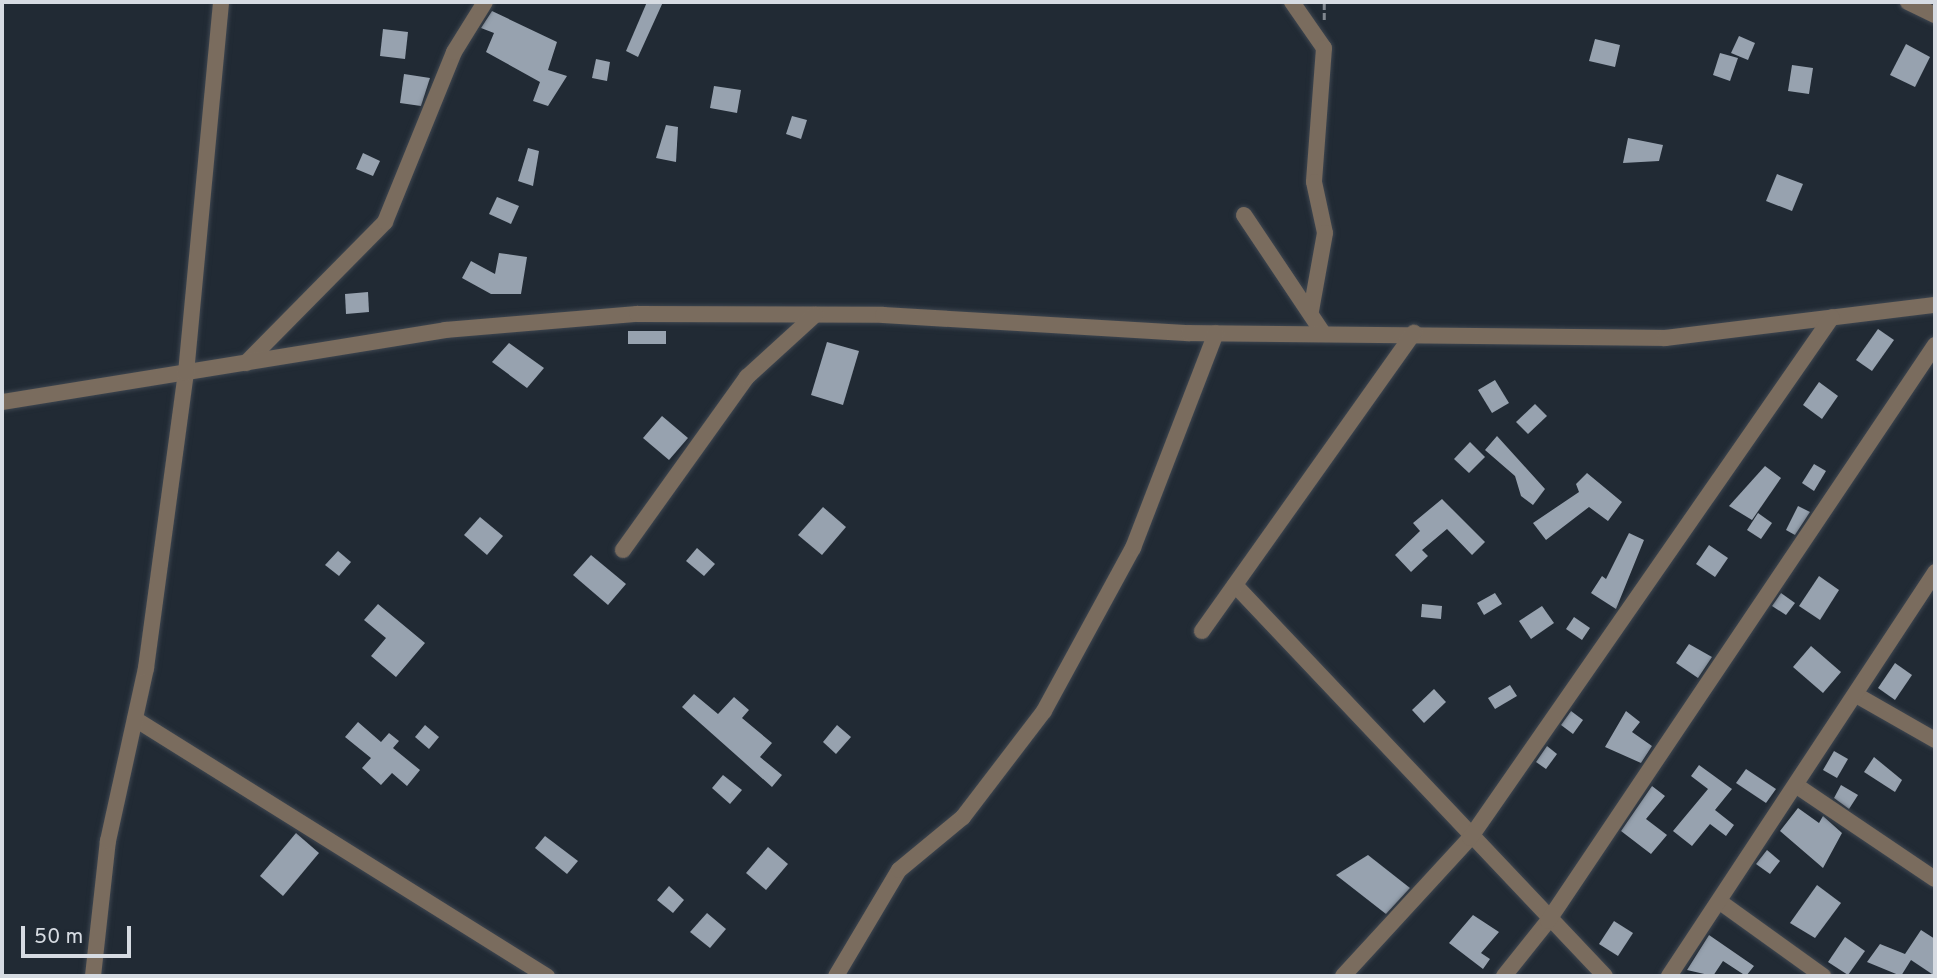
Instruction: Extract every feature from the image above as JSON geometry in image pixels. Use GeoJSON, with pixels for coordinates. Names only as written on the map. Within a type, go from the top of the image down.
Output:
{"type":"FeatureCollection","features":[{"type":"Feature","properties":{"kind":"street"},"geometry":{"type":"LineString","coordinates":[[93,976],[108,841],[135,719],[186,373],[221,2]]}},
{"type":"Feature","properties":{"kind":"street"},"geometry":{"type":"LineString","coordinates":[[246,363],[385,222],[454,52],[485,2]]}},
{"type":"Feature","properties":{"kind":"street"},"geometry":{"type":"LineString","coordinates":[[1292,2],[1324,48],[1314,182],[1325,233],[1311,310]]}},
{"type":"Feature","properties":{"kind":"street"},"geometry":{"type":"LineString","coordinates":[[1908,2],[1935,15]]}},
{"type":"Feature","properties":{"kind":"street"},"geometry":{"type":"LineString","coordinates":[[1244,215],[1311,310],[1323,333]]}},
{"type":"Feature","properties":{"kind":"street"},"geometry":{"type":"LineString","coordinates":[[2,402],[445,330],[637,314],[815,315],[1216,333],[1414,333],[1665,338],[1935,305]]}},
{"type":"Feature","properties":{"kind":"street"},"geometry":{"type":"LineString","coordinates":[[623,550],[747,377],[815,315]]}},
{"type":"Feature","properties":{"kind":"street"},"geometry":{"type":"LineString","coordinates":[[1343,976],[1471,838],[1832,317]]}},
{"type":"Feature","properties":{"kind":"street"},"geometry":{"type":"LineString","coordinates":[[836,976],[900,870],[963,817],[1044,711],[1133,548],[1216,333]]}},
{"type":"Feature","properties":{"kind":"street"},"geometry":{"type":"LineString","coordinates":[[1202,631],[1414,333]]}},
{"type":"Feature","properties":{"kind":"street"},"geometry":{"type":"LineString","coordinates":[[1504,976],[1548,921],[1935,345]]}},
{"type":"Feature","properties":{"kind":"street"},"geometry":{"type":"LineString","coordinates":[[1669,976],[1858,696],[1935,572]]}},
{"type":"Feature","properties":{"kind":"street"},"geometry":{"type":"LineString","coordinates":[[1235,585],[1548,921],[1605,976]]}},
{"type":"Feature","properties":{"kind":"street"},"geometry":{"type":"LineString","coordinates":[[1858,696],[1935,740]]}},
{"type":"Feature","properties":{"kind":"street"},"geometry":{"type":"LineString","coordinates":[[135,719],[547,976]]}},
{"type":"Feature","properties":{"kind":"street"},"geometry":{"type":"LineString","coordinates":[[1797,786],[1935,879]]}},
{"type":"Feature","properties":{"kind":"street"},"geometry":{"type":"LineString","coordinates":[[1720,902],[1823,976]]}},
{"type":"Feature","properties":{"kind":"building"},"geometry":{"type":"Polygon","coordinates":[[[647,2],[663,2],[638,57],[626,51],[647,2]]]}},
{"type":"Feature","properties":{"kind":"building"},"geometry":{"type":"Polygon","coordinates":[[[492,11],[557,42],[548,70],[567,76],[548,106],[533,101],[540,82],[486,52],[494,33],[481,28],[492,11]]]}},
{"type":"Feature","properties":{"kind":"building"},"geometry":{"type":"Polygon","coordinates":[[[383,29],[408,32],[405,59],[380,56],[383,29]]]}},
{"type":"Feature","properties":{"kind":"building"},"geometry":{"type":"Polygon","coordinates":[[[1739,36],[1755,43],[1748,60],[1731,53],[1739,36]]]}},
{"type":"Feature","properties":{"kind":"building"},"geometry":{"type":"Polygon","coordinates":[[[1595,39],[1620,45],[1615,67],[1589,61],[1595,39]]]}},
{"type":"Feature","properties":{"kind":"building"},"geometry":{"type":"Polygon","coordinates":[[[1906,44],[1930,57],[1915,87],[1890,75],[1906,44]]]}},
{"type":"Feature","properties":{"kind":"building"},"geometry":{"type":"Polygon","coordinates":[[[1720,53],[1738,58],[1730,81],[1713,75],[1720,53]]]}},
{"type":"Feature","properties":{"kind":"building"},"geometry":{"type":"Polygon","coordinates":[[[596,59],[610,62],[607,81],[592,78],[596,59]]]}},
{"type":"Feature","properties":{"kind":"building"},"geometry":{"type":"Polygon","coordinates":[[[1792,65],[1813,68],[1809,94],[1788,91],[1792,65]]]}},
{"type":"Feature","properties":{"kind":"building"},"geometry":{"type":"Polygon","coordinates":[[[404,74],[430,78],[421,106],[400,103],[404,74]]]}},
{"type":"Feature","properties":{"kind":"building"},"geometry":{"type":"Polygon","coordinates":[[[714,86],[741,90],[737,113],[710,108],[714,86]]]}},
{"type":"Feature","properties":{"kind":"building"},"geometry":{"type":"Polygon","coordinates":[[[792,116],[807,120],[801,139],[786,134],[792,116]]]}},
{"type":"Feature","properties":{"kind":"building"},"geometry":{"type":"Polygon","coordinates":[[[666,125],[678,127],[676,162],[656,158],[666,125]]]}},
{"type":"Feature","properties":{"kind":"building"},"geometry":{"type":"Polygon","coordinates":[[[1628,138],[1663,145],[1659,161],[1623,163],[1628,138]]]}},
{"type":"Feature","properties":{"kind":"building"},"geometry":{"type":"Polygon","coordinates":[[[528,148],[539,151],[533,186],[518,181],[528,148]]]}},
{"type":"Feature","properties":{"kind":"building"},"geometry":{"type":"Polygon","coordinates":[[[363,153],[380,161],[373,176],[356,169],[363,153]]]}},
{"type":"Feature","properties":{"kind":"building"},"geometry":{"type":"Polygon","coordinates":[[[1777,174],[1803,184],[1792,211],[1766,201],[1777,174]]]}},
{"type":"Feature","properties":{"kind":"building"},"geometry":{"type":"Polygon","coordinates":[[[497,197],[519,206],[511,224],[489,214],[497,197]]]}},
{"type":"Feature","properties":{"kind":"building"},"geometry":{"type":"Polygon","coordinates":[[[499,253],[527,257],[521,294],[491,294],[462,278],[471,261],[495,274],[499,253]]]}},
{"type":"Feature","properties":{"kind":"building"},"geometry":{"type":"Polygon","coordinates":[[[368,292],[369,312],[346,314],[345,294],[368,292]]]}},
{"type":"Feature","properties":{"kind":"building"},"geometry":{"type":"Polygon","coordinates":[[[1878,329],[1894,340],[1872,371],[1856,360],[1878,329]]]}},
{"type":"Feature","properties":{"kind":"building"},"geometry":{"type":"Polygon","coordinates":[[[628,331],[666,331],[666,344],[628,344],[628,331]]]}},
{"type":"Feature","properties":{"kind":"building"},"geometry":{"type":"Polygon","coordinates":[[[827,342],[859,351],[843,405],[811,395],[827,342]]]}},
{"type":"Feature","properties":{"kind":"building"},"geometry":{"type":"Polygon","coordinates":[[[509,343],[544,368],[527,388],[492,362],[509,343]]]}},
{"type":"Feature","properties":{"kind":"building"},"geometry":{"type":"Polygon","coordinates":[[[1495,380],[1509,403],[1492,413],[1478,390],[1495,380]]]}},
{"type":"Feature","properties":{"kind":"building"},"geometry":{"type":"Polygon","coordinates":[[[1819,382],[1838,396],[1822,419],[1803,405],[1819,382]]]}},
{"type":"Feature","properties":{"kind":"building"},"geometry":{"type":"Polygon","coordinates":[[[1535,404],[1547,416],[1528,434],[1516,422],[1535,404]]]}},
{"type":"Feature","properties":{"kind":"building"},"geometry":{"type":"Polygon","coordinates":[[[662,416],[688,438],[669,460],[643,438],[662,416]]]}},
{"type":"Feature","properties":{"kind":"building"},"geometry":{"type":"Polygon","coordinates":[[[1497,436],[1545,489],[1533,505],[1521,496],[1515,476],[1485,450],[1497,436]]]}},
{"type":"Feature","properties":{"kind":"building"},"geometry":{"type":"Polygon","coordinates":[[[1470,442],[1485,457],[1469,473],[1454,459],[1470,442]]]}},
{"type":"Feature","properties":{"kind":"building"},"geometry":{"type":"Polygon","coordinates":[[[1814,464],[1826,471],[1814,491],[1802,483],[1814,464]]]}},
{"type":"Feature","properties":{"kind":"building"},"geometry":{"type":"Polygon","coordinates":[[[1765,466],[1781,478],[1752,520],[1729,506],[1765,466]]]}},
{"type":"Feature","properties":{"kind":"building"},"geometry":{"type":"Polygon","coordinates":[[[1587,473],[1622,502],[1608,521],[1589,507],[1546,540],[1533,523],[1579,492],[1576,484],[1587,473]]]}},
{"type":"Feature","properties":{"kind":"building"},"geometry":{"type":"Polygon","coordinates":[[[1442,499],[1485,542],[1472,555],[1447,529],[1422,550],[1428,556],[1411,572],[1395,555],[1420,531],[1413,523],[1442,499]]]}},
{"type":"Feature","properties":{"kind":"building"},"geometry":{"type":"Polygon","coordinates":[[[1798,506],[1810,512],[1795,535],[1786,530],[1798,506]]]}},
{"type":"Feature","properties":{"kind":"building"},"geometry":{"type":"Polygon","coordinates":[[[823,507],[846,527],[822,555],[798,535],[823,507]]]}},
{"type":"Feature","properties":{"kind":"building"},"geometry":{"type":"Polygon","coordinates":[[[1758,513],[1772,523],[1761,539],[1747,530],[1758,513]]]}},
{"type":"Feature","properties":{"kind":"building"},"geometry":{"type":"Polygon","coordinates":[[[480,517],[503,536],[487,555],[464,535],[480,517]]]}},
{"type":"Feature","properties":{"kind":"building"},"geometry":{"type":"Polygon","coordinates":[[[1629,533],[1644,540],[1616,609],[1591,593],[1602,576],[1606,579],[1629,533]]]}},
{"type":"Feature","properties":{"kind":"building"},"geometry":{"type":"Polygon","coordinates":[[[1709,545],[1728,558],[1715,577],[1696,564],[1709,545]]]}},
{"type":"Feature","properties":{"kind":"building"},"geometry":{"type":"Polygon","coordinates":[[[697,548],[715,564],[704,576],[686,561],[697,548]]]}},
{"type":"Feature","properties":{"kind":"building"},"geometry":{"type":"Polygon","coordinates":[[[338,551],[351,562],[339,576],[325,565],[338,551]]]}},
{"type":"Feature","properties":{"kind":"building"},"geometry":{"type":"Polygon","coordinates":[[[591,555],[626,584],[608,605],[573,575],[591,555]]]}},
{"type":"Feature","properties":{"kind":"building"},"geometry":{"type":"Polygon","coordinates":[[[1819,576],[1839,590],[1820,620],[1799,606],[1819,576]]]}},
{"type":"Feature","properties":{"kind":"building"},"geometry":{"type":"Polygon","coordinates":[[[1495,593],[1502,604],[1484,615],[1477,603],[1495,593]]]}},
{"type":"Feature","properties":{"kind":"building"},"geometry":{"type":"Polygon","coordinates":[[[1781,593],[1795,603],[1786,615],[1772,606],[1781,593]]]}},
{"type":"Feature","properties":{"kind":"building"},"geometry":{"type":"Polygon","coordinates":[[[378,604],[425,643],[396,677],[371,656],[386,638],[364,620],[378,604]]]}},
{"type":"Feature","properties":{"kind":"building"},"geometry":{"type":"Polygon","coordinates":[[[1422,604],[1442,606],[1441,619],[1421,617],[1422,604]]]}},
{"type":"Feature","properties":{"kind":"building"},"geometry":{"type":"Polygon","coordinates":[[[1542,606],[1554,623],[1531,639],[1519,621],[1542,606]]]}},
{"type":"Feature","properties":{"kind":"building"},"geometry":{"type":"Polygon","coordinates":[[[1574,617],[1590,628],[1582,640],[1566,629],[1574,617]]]}},
{"type":"Feature","properties":{"kind":"building"},"geometry":{"type":"Polygon","coordinates":[[[1689,644],[1712,657],[1698,678],[1676,663],[1689,644]]]}},
{"type":"Feature","properties":{"kind":"building"},"geometry":{"type":"Polygon","coordinates":[[[1811,646],[1841,672],[1823,693],[1793,667],[1811,646]]]}},
{"type":"Feature","properties":{"kind":"building"},"geometry":{"type":"Polygon","coordinates":[[[1895,663],[1912,675],[1895,700],[1878,688],[1895,663]]]}},
{"type":"Feature","properties":{"kind":"building"},"geometry":{"type":"Polygon","coordinates":[[[1510,685],[1517,696],[1495,709],[1488,698],[1510,685]]]}},
{"type":"Feature","properties":{"kind":"building"},"geometry":{"type":"Polygon","coordinates":[[[1434,689],[1446,702],[1424,723],[1412,710],[1434,689]]]}},
{"type":"Feature","properties":{"kind":"building"},"geometry":{"type":"Polygon","coordinates":[[[694,694],[718,714],[734,697],[749,710],[742,718],[772,743],[760,757],[782,775],[772,787],[682,707],[694,694]]]}},
{"type":"Feature","properties":{"kind":"building"},"geometry":{"type":"Polygon","coordinates":[[[1571,711],[1583,720],[1573,734],[1561,725],[1571,711]]]}},
{"type":"Feature","properties":{"kind":"building"},"geometry":{"type":"Polygon","coordinates":[[[1626,711],[1640,722],[1632,732],[1652,746],[1641,763],[1605,747],[1626,711]]]}},
{"type":"Feature","properties":{"kind":"building"},"geometry":{"type":"Polygon","coordinates":[[[358,722],[381,742],[389,733],[399,741],[393,748],[420,770],[407,786],[392,773],[381,785],[362,768],[371,758],[345,737],[358,722]]]}},
{"type":"Feature","properties":{"kind":"building"},"geometry":{"type":"Polygon","coordinates":[[[425,725],[439,737],[429,749],[415,737],[425,725]]]}},
{"type":"Feature","properties":{"kind":"building"},"geometry":{"type":"Polygon","coordinates":[[[837,725],[851,737],[836,754],[823,742],[837,725]]]}},
{"type":"Feature","properties":{"kind":"building"},"geometry":{"type":"Polygon","coordinates":[[[1547,746],[1557,754],[1546,769],[1536,762],[1547,746]]]}},
{"type":"Feature","properties":{"kind":"building"},"geometry":{"type":"Polygon","coordinates":[[[1834,751],[1848,759],[1837,778],[1823,770],[1834,751]]]}},
{"type":"Feature","properties":{"kind":"building"},"geometry":{"type":"Polygon","coordinates":[[[1874,757],[1902,780],[1895,792],[1864,772],[1874,757]]]}},
{"type":"Feature","properties":{"kind":"building"},"geometry":{"type":"Polygon","coordinates":[[[1699,765],[1732,789],[1715,810],[1734,825],[1726,836],[1710,824],[1692,846],[1673,831],[1708,789],[1691,776],[1699,765]]]}},
{"type":"Feature","properties":{"kind":"building"},"geometry":{"type":"Polygon","coordinates":[[[1746,769],[1776,789],[1766,803],[1736,783],[1746,769]]]}},
{"type":"Feature","properties":{"kind":"building"},"geometry":{"type":"Polygon","coordinates":[[[723,775],[742,790],[730,804],[712,788],[723,775]]]}},
{"type":"Feature","properties":{"kind":"building"},"geometry":{"type":"Polygon","coordinates":[[[1841,785],[1858,795],[1849,809],[1834,798],[1841,785]]]}},
{"type":"Feature","properties":{"kind":"building"},"geometry":{"type":"Polygon","coordinates":[[[1652,786],[1665,796],[1646,819],[1667,835],[1651,854],[1621,831],[1652,786]]]}},
{"type":"Feature","properties":{"kind":"building"},"geometry":{"type":"Polygon","coordinates":[[[1798,808],[1819,823],[1823,816],[1842,833],[1823,868],[1780,831],[1798,808]]]}},
{"type":"Feature","properties":{"kind":"building"},"geometry":{"type":"Polygon","coordinates":[[[296,833],[319,853],[283,896],[260,876],[296,833]]]}},
{"type":"Feature","properties":{"kind":"building"},"geometry":{"type":"Polygon","coordinates":[[[545,836],[578,861],[567,874],[535,848],[545,836]]]}},
{"type":"Feature","properties":{"kind":"building"},"geometry":{"type":"Polygon","coordinates":[[[768,847],[788,864],[766,890],[746,873],[768,847]]]}},
{"type":"Feature","properties":{"kind":"building"},"geometry":{"type":"Polygon","coordinates":[[[1767,850],[1780,861],[1770,874],[1756,864],[1767,850]]]}},
{"type":"Feature","properties":{"kind":"building"},"geometry":{"type":"Polygon","coordinates":[[[1368,855],[1410,888],[1386,914],[1336,875],[1368,855]]]}},
{"type":"Feature","properties":{"kind":"building"},"geometry":{"type":"Polygon","coordinates":[[[1817,885],[1841,903],[1815,938],[1790,923],[1817,885]]]}},
{"type":"Feature","properties":{"kind":"building"},"geometry":{"type":"Polygon","coordinates":[[[669,886],[684,900],[673,913],[657,900],[669,886]]]}},
{"type":"Feature","properties":{"kind":"building"},"geometry":{"type":"Polygon","coordinates":[[[707,913],[726,929],[710,948],[690,932],[707,913]]]}},
{"type":"Feature","properties":{"kind":"building"},"geometry":{"type":"Polygon","coordinates":[[[1473,915],[1499,932],[1481,953],[1490,959],[1483,969],[1449,943],[1473,915]]]}},
{"type":"Feature","properties":{"kind":"building"},"geometry":{"type":"Polygon","coordinates":[[[1614,921],[1633,933],[1618,956],[1599,944],[1614,921]]]}},
{"type":"Feature","properties":{"kind":"building"},"geometry":{"type":"Polygon","coordinates":[[[1921,930],[1935,939],[1935,976],[1911,960],[1901,976],[1867,962],[1880,944],[1905,954],[1921,930]]]}},
{"type":"Feature","properties":{"kind":"building"},"geometry":{"type":"Polygon","coordinates":[[[1709,935],[1754,966],[1746,976],[1723,961],[1713,976],[1687,970],[1709,935]]]}},
{"type":"Feature","properties":{"kind":"building"},"geometry":{"type":"Polygon","coordinates":[[[1845,937],[1865,951],[1848,975],[1828,962],[1845,937]]]}}]}
